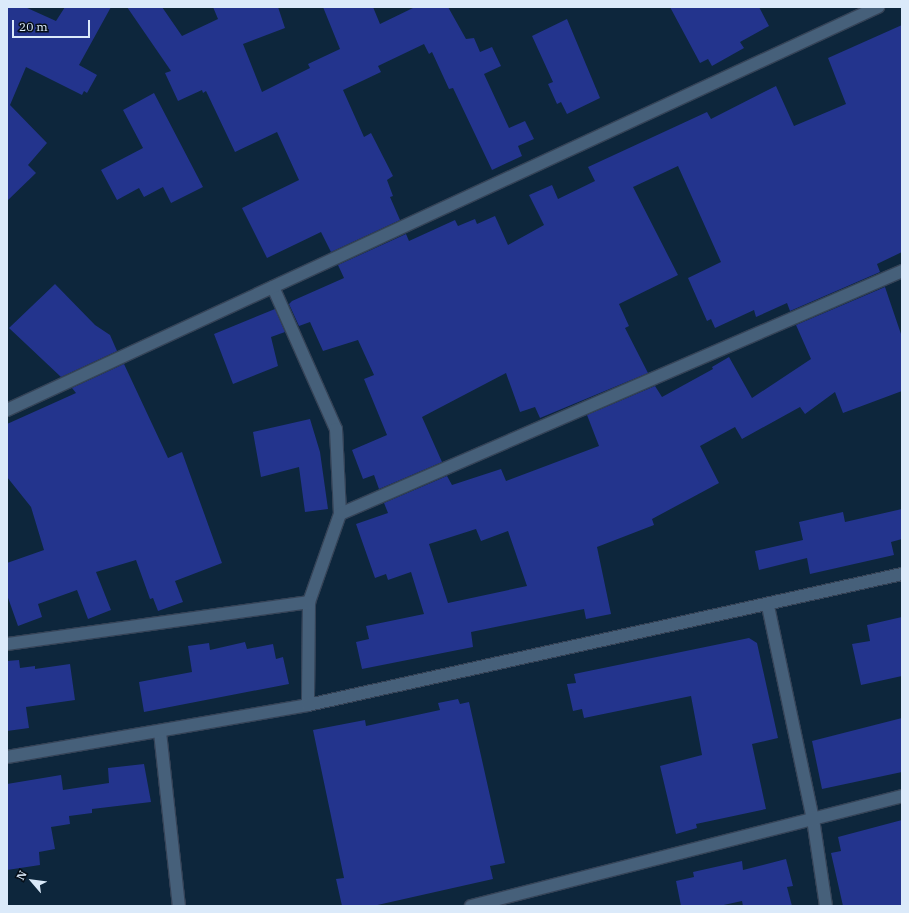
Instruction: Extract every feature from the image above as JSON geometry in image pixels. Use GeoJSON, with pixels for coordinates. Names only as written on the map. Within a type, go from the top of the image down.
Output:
{"type":"FeatureCollection","features":[{"type":"Feature","properties":{"kind":"street"},"geometry":{"type":"LineString","coordinates":[[7,410],[878,7]]}},
{"type":"Feature","properties":{"kind":"street"},"geometry":{"type":"LineString","coordinates":[[340,514],[902,271]]}},
{"type":"Feature","properties":{"kind":"street"},"geometry":{"type":"LineString","coordinates":[[273,287],[336,429],[340,514],[309,602],[308,705]]}},
{"type":"Feature","properties":{"kind":"street"},"geometry":{"type":"LineString","coordinates":[[7,757],[160,732],[308,705],[768,606],[902,574]]}},
{"type":"Feature","properties":{"kind":"street"},"geometry":{"type":"LineString","coordinates":[[7,644],[309,602]]}},
{"type":"Feature","properties":{"kind":"street"},"geometry":{"type":"LineString","coordinates":[[768,606],[813,819],[826,906]]}},
{"type":"Feature","properties":{"kind":"street"},"geometry":{"type":"LineString","coordinates":[[160,732],[179,906]]}},
{"type":"Feature","properties":{"kind":"street"},"geometry":{"type":"LineString","coordinates":[[471,906],[902,796]]}},
{"type":"Feature","properties":{"kind":"building"},"geometry":{"type":"Polygon","coordinates":[[[7,7],[25,7],[56,21],[65,7],[111,7],[79,65],[97,75],[87,93],[84,91],[82,95],[26,67],[10,105],[47,143],[28,165],[36,173],[7,201],[7,7]]]}},
{"type":"Feature","properties":{"kind":"building"},"geometry":{"type":"Polygon","coordinates":[[[127,7],[162,7],[182,36],[218,19],[213,7],[278,7],[285,28],[243,44],[262,92],[310,68],[308,64],[340,49],[323,7],[373,7],[380,24],[415,7],[448,7],[466,39],[474,38],[480,52],[492,47],[501,66],[484,74],[509,128],[525,121],[534,139],[518,146],[522,156],[492,170],[453,88],[449,89],[432,52],[429,54],[424,44],[378,66],[381,72],[343,90],[364,137],[371,133],[393,176],[387,180],[393,196],[390,197],[400,220],[331,252],[321,232],[267,258],[242,208],[299,180],[277,132],[235,152],[206,91],[203,93],[202,90],[178,101],[165,73],[171,71],[127,7]]]}},
{"type":"Feature","properties":{"kind":"building"},"geometry":{"type":"Polygon","coordinates":[[[670,7],[759,7],[769,26],[740,42],[744,48],[712,66],[708,59],[700,63],[670,7]]]}},
{"type":"Feature","properties":{"kind":"building"},"geometry":{"type":"Polygon","coordinates":[[[567,19],[600,98],[567,114],[561,102],[557,104],[548,84],[553,82],[532,36],[567,19]]]}},
{"type":"Feature","properties":{"kind":"building"},"geometry":{"type":"Polygon","coordinates":[[[902,25],[902,252],[877,264],[880,272],[790,311],[787,303],[756,317],[754,310],[715,328],[711,319],[707,321],[688,278],[721,262],[678,166],[633,187],[678,275],[619,304],[629,326],[625,328],[648,373],[540,418],[535,407],[520,412],[506,373],[422,417],[442,462],[379,489],[374,475],[363,479],[352,450],[387,435],[364,379],[374,375],[358,340],[323,351],[310,322],[299,326],[289,304],[292,301],[344,278],[338,265],[406,234],[409,241],[455,220],[458,226],[475,219],[477,224],[495,216],[508,245],[544,225],[529,195],[552,185],[558,199],[595,181],[588,167],[707,112],[711,119],[776,86],[794,126],[846,104],[828,58],[902,25]]]}},
{"type":"Feature","properties":{"kind":"building"},"geometry":{"type":"Polygon","coordinates":[[[154,93],[203,187],[171,203],[163,187],[144,197],[139,188],[117,200],[101,170],[143,148],[123,110],[154,93]]]}},
{"type":"Feature","properties":{"kind":"building"},"geometry":{"type":"Polygon","coordinates":[[[55,284],[95,325],[110,335],[117,351],[61,377],[9,328],[55,284]]]}},
{"type":"Feature","properties":{"kind":"building"},"geometry":{"type":"Polygon","coordinates":[[[885,287],[902,337],[902,391],[843,413],[835,392],[805,414],[800,407],[742,439],[735,427],[700,446],[719,483],[652,519],[654,525],[597,547],[611,614],[586,619],[584,609],[471,632],[473,647],[362,669],[356,642],[369,639],[366,626],[424,614],[411,572],[388,580],[386,574],[375,578],[356,524],[388,513],[384,503],[447,476],[452,485],[501,469],[506,481],[599,446],[587,415],[655,386],[662,397],[713,369],[712,367],[729,357],[752,398],[811,359],[796,325],[885,287]],[[476,529],[429,544],[448,603],[527,586],[508,531],[481,541],[476,529]]]}},
{"type":"Feature","properties":{"kind":"building"},"geometry":{"type":"Polygon","coordinates":[[[275,309],[285,332],[271,337],[278,366],[233,384],[214,334],[275,309]]]}},
{"type":"Feature","properties":{"kind":"building"},"geometry":{"type":"Polygon","coordinates":[[[124,364],[168,458],[182,452],[222,563],[175,581],[183,602],[158,611],[153,598],[150,599],[136,560],[96,572],[111,610],[88,619],[77,590],[38,604],[42,617],[18,626],[7,595],[7,563],[44,550],[31,507],[7,477],[7,424],[76,393],[72,388],[124,364]]]}},
{"type":"Feature","properties":{"kind":"building"},"geometry":{"type":"Polygon","coordinates":[[[310,419],[320,452],[328,509],[305,512],[299,467],[261,477],[253,432],[310,419]]]}},
{"type":"Feature","properties":{"kind":"building"},"geometry":{"type":"Polygon","coordinates":[[[902,509],[902,539],[891,542],[894,555],[810,574],[807,558],[759,570],[755,551],[803,540],[799,522],[843,512],[845,522],[902,509]]]}},
{"type":"Feature","properties":{"kind":"building"},"geometry":{"type":"Polygon","coordinates":[[[902,617],[902,676],[861,685],[852,644],[870,641],[867,625],[902,617]]]}},
{"type":"Feature","properties":{"kind":"building"},"geometry":{"type":"Polygon","coordinates":[[[749,638],[757,643],[778,738],[752,744],[766,809],[696,824],[697,828],[676,834],[660,766],[702,755],[691,696],[584,718],[582,709],[573,711],[567,684],[576,683],[574,674],[749,638]]]}},
{"type":"Feature","properties":{"kind":"building"},"geometry":{"type":"Polygon","coordinates":[[[245,642],[247,649],[273,644],[276,659],[283,657],[289,684],[144,712],[139,682],[192,672],[188,646],[209,643],[210,650],[245,642]]]}},
{"type":"Feature","properties":{"kind":"building"},"geometry":{"type":"Polygon","coordinates":[[[19,660],[20,668],[35,666],[35,669],[70,664],[75,700],[26,707],[29,728],[7,731],[7,661],[19,660]]]}},
{"type":"Feature","properties":{"kind":"building"},"geometry":{"type":"Polygon","coordinates":[[[458,699],[460,704],[469,702],[505,863],[490,866],[493,879],[373,906],[342,906],[336,879],[344,878],[313,730],[365,720],[366,726],[440,710],[438,703],[458,699]]]}},
{"type":"Feature","properties":{"kind":"building"},"geometry":{"type":"Polygon","coordinates":[[[902,718],[902,772],[822,789],[812,741],[902,718]]]}},
{"type":"Feature","properties":{"kind":"building"},"geometry":{"type":"Polygon","coordinates":[[[144,764],[151,802],[92,809],[92,813],[69,816],[70,824],[51,827],[55,849],[39,852],[40,865],[7,870],[7,784],[61,775],[63,790],[109,783],[108,768],[144,764]]]}},
{"type":"Feature","properties":{"kind":"building"},"geometry":{"type":"Polygon","coordinates":[[[902,820],[902,906],[843,906],[831,853],[841,851],[838,837],[902,820]]]}},
{"type":"Feature","properties":{"kind":"building"},"geometry":{"type":"Polygon","coordinates":[[[786,859],[793,886],[787,887],[792,906],[743,906],[742,901],[719,906],[681,906],[676,881],[694,877],[693,872],[742,861],[743,870],[786,859]]]}}]}
